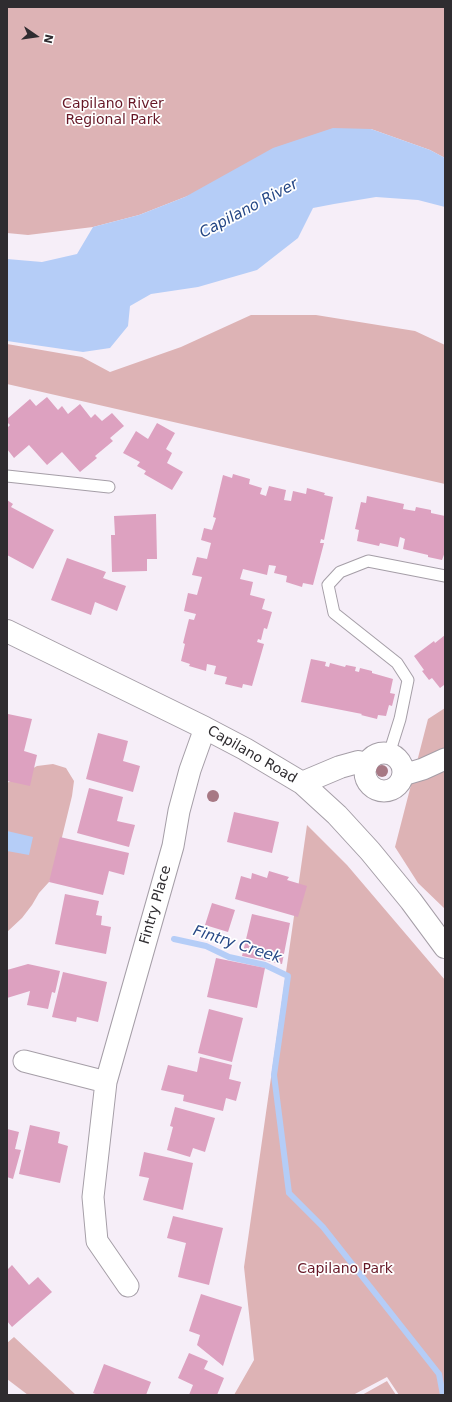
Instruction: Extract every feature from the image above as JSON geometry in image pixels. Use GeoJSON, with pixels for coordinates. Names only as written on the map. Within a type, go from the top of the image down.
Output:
{"type":"FeatureCollection","features":[{"type":"Feature","properties":{"kind":"main road","name":"Capilano Road"},"geometry":{"type":"LineString","coordinates":[[7,631],[205,728],[245,749],[302,783],[337,815],[370,851],[411,901],[445,947]]}},
{"type":"Feature","properties":{"kind":"main road"},"geometry":{"type":"LineString","coordinates":[[302,783],[340,767],[358,762],[367,764]]}},
{"type":"Feature","properties":{"kind":"street","name":"Fintry Place"},"geometry":{"type":"LineString","coordinates":[[128,1286],[97,1241],[93,1196],[106,1082],[173,846],[181,804],[190,770],[205,728]]}},
{"type":"Feature","properties":{"kind":"street"},"geometry":{"type":"LineString","coordinates":[[383,753],[389,754],[399,759],[402,764],[403,775],[397,787],[385,792],[378,791],[368,783],[365,777],[365,770],[370,758],[383,753]]}},
{"type":"Feature","properties":{"kind":"street"},"geometry":{"type":"LineString","coordinates":[[403,775],[423,769],[445,759]]}},
{"type":"Feature","properties":{"kind":"street"},"geometry":{"type":"LineString","coordinates":[[24,1060],[106,1082]]}},
{"type":"Feature","properties":{"kind":"lane"},"geometry":{"type":"LineString","coordinates":[[7,476],[109,487]]}},
{"type":"Feature","properties":{"kind":"lane"},"geometry":{"type":"LineString","coordinates":[[389,754],[400,719],[408,680],[397,663],[334,613],[328,585],[340,572],[368,560],[445,576]]}},
{"type":"Feature","properties":{"kind":"green space","name":"Capilano River Regional Park"},"geometry":{"type":"Polygon","coordinates":[[[7,7],[445,7],[445,158],[430,150],[371,129],[139,215],[93,227],[28,235],[7,233],[7,7]]]}},
{"type":"Feature","properties":{"kind":"green space"},"geometry":{"type":"Polygon","coordinates":[[[251,315],[316,315],[415,331],[445,345],[445,484],[7,384],[7,344],[82,357],[110,372],[181,347],[251,315]]]}},
{"type":"Feature","properties":{"kind":"green space"},"geometry":{"type":"Polygon","coordinates":[[[445,708],[445,909],[418,883],[395,847],[428,719],[445,708]]]}},
{"type":"Feature","properties":{"kind":"green space"},"geometry":{"type":"Polygon","coordinates":[[[53,764],[66,768],[74,781],[72,796],[54,870],[49,882],[39,893],[32,905],[22,918],[7,932],[7,783],[37,766],[53,764]]]}},
{"type":"Feature","properties":{"kind":"green space","name":"Capilano Park"},"geometry":{"type":"Polygon","coordinates":[[[307,825],[347,865],[445,980],[445,1395],[399,1395],[387,1377],[353,1395],[234,1395],[254,1360],[244,1267],[307,825]]]}},
{"type":"Feature","properties":{"kind":"green space"},"geometry":{"type":"Polygon","coordinates":[[[14,1337],[76,1395],[28,1395],[7,1379],[7,1343],[14,1337]]]}},
{"type":"Feature","properties":{"kind":"green space"},"geometry":{"type":"Polygon","coordinates":[[[387,1381],[396,1395],[362,1395],[387,1381]]]}},
{"type":"Feature","properties":{"kind":"water","name":"Capilano River"},"geometry":{"type":"Polygon","coordinates":[[[333,128],[371,129],[430,150],[445,158],[445,207],[418,200],[376,197],[313,208],[298,238],[257,270],[198,287],[151,294],[130,306],[128,326],[110,348],[83,352],[7,341],[7,259],[42,262],[77,254],[93,227],[139,215],[185,197],[273,148],[333,128]]]}},
{"type":"Feature","properties":{"kind":"water"},"geometry":{"type":"Polygon","coordinates":[[[7,831],[33,837],[29,855],[7,851],[7,831]]]}},
{"type":"Feature","properties":{"kind":"building"},"geometry":{"type":"Polygon","coordinates":[[[47,397],[58,410],[62,406],[68,414],[80,404],[91,418],[95,414],[102,421],[112,413],[124,426],[110,438],[113,441],[95,456],[97,458],[80,472],[62,452],[47,465],[29,445],[14,458],[7,449],[7,428],[10,425],[7,422],[7,419],[30,399],[36,406],[47,397]]]}},
{"type":"Feature","properties":{"kind":"building"},"geometry":{"type":"Polygon","coordinates":[[[157,423],[175,433],[166,449],[172,453],[167,463],[183,472],[172,490],[144,474],[146,471],[137,466],[140,462],[123,453],[136,431],[148,439],[157,423]]]}},
{"type":"Feature","properties":{"kind":"building"},"geometry":{"type":"Polygon","coordinates":[[[233,474],[250,479],[249,484],[262,488],[260,494],[266,496],[269,486],[286,490],[284,500],[291,501],[293,491],[306,494],[307,488],[333,497],[324,540],[321,539],[320,543],[324,543],[313,585],[303,583],[302,587],[286,582],[287,576],[274,573],[276,566],[269,565],[267,575],[243,569],[240,579],[253,582],[250,595],[265,599],[262,609],[272,612],[267,629],[264,628],[261,640],[258,639],[257,642],[264,644],[252,686],[243,684],[242,688],[225,684],[227,677],[214,674],[216,666],[207,664],[206,671],[189,666],[190,664],[181,661],[185,644],[183,643],[189,619],[194,620],[196,614],[184,611],[188,593],[197,595],[202,577],[192,575],[197,557],[207,559],[211,543],[201,540],[204,528],[212,530],[216,518],[213,517],[223,475],[232,478],[233,474]]]}},
{"type":"Feature","properties":{"kind":"building"},"geometry":{"type":"Polygon","coordinates":[[[367,496],[404,504],[403,509],[415,511],[416,507],[431,510],[431,513],[445,516],[445,552],[442,560],[403,549],[405,539],[400,537],[398,547],[380,543],[379,546],[357,541],[359,530],[355,529],[361,502],[366,503],[367,496]]]}},
{"type":"Feature","properties":{"kind":"building"},"geometry":{"type":"Polygon","coordinates":[[[7,500],[13,504],[11,507],[54,530],[33,569],[7,555],[7,500]]]}},
{"type":"Feature","properties":{"kind":"building"},"geometry":{"type":"Polygon","coordinates":[[[156,514],[157,559],[147,559],[147,571],[112,572],[111,535],[115,535],[114,516],[156,514]]]}},
{"type":"Feature","properties":{"kind":"building"},"geometry":{"type":"Polygon","coordinates":[[[67,558],[106,572],[103,578],[126,586],[117,611],[95,602],[91,615],[51,600],[67,558]]]}},
{"type":"Feature","properties":{"kind":"building"},"geometry":{"type":"Polygon","coordinates":[[[445,635],[445,686],[444,685],[440,688],[432,678],[429,680],[414,656],[434,641],[435,643],[445,635]]]}},
{"type":"Feature","properties":{"kind":"building"},"geometry":{"type":"Polygon","coordinates":[[[311,659],[326,662],[325,666],[329,667],[330,663],[345,667],[346,665],[356,667],[355,671],[359,672],[360,668],[393,679],[390,693],[395,694],[392,706],[389,705],[386,716],[378,715],[377,719],[361,715],[362,714],[301,702],[311,659]]]}},
{"type":"Feature","properties":{"kind":"building"},"geometry":{"type":"Polygon","coordinates":[[[8,714],[32,719],[24,751],[37,755],[30,786],[7,781],[8,714]]]}},
{"type":"Feature","properties":{"kind":"building"},"geometry":{"type":"Polygon","coordinates":[[[98,733],[128,741],[123,761],[140,766],[133,792],[86,779],[98,733]]]}},
{"type":"Feature","properties":{"kind":"building"},"geometry":{"type":"Polygon","coordinates":[[[89,788],[123,797],[117,821],[135,825],[129,847],[77,833],[89,788]]]}},
{"type":"Feature","properties":{"kind":"building"},"geometry":{"type":"Polygon","coordinates":[[[234,812],[279,822],[272,853],[227,842],[234,812]]]}},
{"type":"Feature","properties":{"kind":"building"},"geometry":{"type":"Polygon","coordinates":[[[60,837],[129,853],[124,875],[109,871],[103,895],[49,882],[60,837]]]}},
{"type":"Feature","properties":{"kind":"building"},"geometry":{"type":"Polygon","coordinates":[[[269,871],[289,877],[287,880],[307,886],[298,917],[235,899],[241,876],[251,879],[252,873],[267,878],[269,871]]]}},
{"type":"Feature","properties":{"kind":"building"},"geometry":{"type":"Polygon","coordinates":[[[65,894],[99,901],[96,915],[102,916],[101,925],[111,927],[106,954],[55,944],[65,894]]]}},
{"type":"Feature","properties":{"kind":"building"},"geometry":{"type":"Polygon","coordinates":[[[212,903],[235,910],[228,932],[205,925],[212,903]]]}},
{"type":"Feature","properties":{"kind":"building"},"geometry":{"type":"Polygon","coordinates":[[[252,914],[290,923],[282,964],[242,956],[252,914]]]}},
{"type":"Feature","properties":{"kind":"building"},"geometry":{"type":"Polygon","coordinates":[[[216,958],[265,968],[257,1008],[207,997],[216,958]]]}},
{"type":"Feature","properties":{"kind":"building"},"geometry":{"type":"Polygon","coordinates":[[[28,964],[60,971],[55,993],[52,992],[48,1009],[27,1005],[30,991],[7,998],[7,970],[28,964]]]}},
{"type":"Feature","properties":{"kind":"building"},"geometry":{"type":"Polygon","coordinates":[[[63,972],[107,982],[98,1022],[77,1017],[76,1022],[52,1017],[63,972]]]}},
{"type":"Feature","properties":{"kind":"building"},"geometry":{"type":"Polygon","coordinates":[[[209,1009],[243,1018],[232,1062],[198,1053],[209,1009]]]}},
{"type":"Feature","properties":{"kind":"building"},"geometry":{"type":"Polygon","coordinates":[[[200,1057],[232,1065],[229,1079],[241,1082],[236,1101],[226,1098],[223,1111],[183,1101],[184,1095],[161,1090],[168,1065],[197,1072],[200,1057]]]}},
{"type":"Feature","properties":{"kind":"building"},"geometry":{"type":"Polygon","coordinates":[[[175,1107],[215,1118],[205,1152],[193,1148],[190,1157],[167,1150],[173,1127],[170,1126],[175,1107]]]}},
{"type":"Feature","properties":{"kind":"building"},"geometry":{"type":"Polygon","coordinates":[[[30,1125],[60,1132],[58,1143],[68,1146],[60,1183],[19,1174],[30,1125]]]}},
{"type":"Feature","properties":{"kind":"building"},"geometry":{"type":"Polygon","coordinates":[[[7,1129],[19,1132],[15,1149],[21,1150],[13,1179],[7,1177],[7,1129]]]}},
{"type":"Feature","properties":{"kind":"building"},"geometry":{"type":"Polygon","coordinates":[[[144,1152],[193,1163],[183,1210],[143,1200],[149,1178],[139,1176],[144,1152]]]}},
{"type":"Feature","properties":{"kind":"building"},"geometry":{"type":"Polygon","coordinates":[[[173,1216],[223,1228],[209,1285],[178,1277],[186,1243],[167,1238],[173,1216]]]}},
{"type":"Feature","properties":{"kind":"building"},"geometry":{"type":"Polygon","coordinates":[[[12,1265],[29,1285],[38,1277],[52,1292],[12,1327],[7,1321],[7,1270],[12,1265]]]}},
{"type":"Feature","properties":{"kind":"building"},"geometry":{"type":"Polygon","coordinates":[[[201,1294],[242,1307],[223,1366],[197,1345],[200,1335],[189,1331],[201,1294]]]}},
{"type":"Feature","properties":{"kind":"building"},"geometry":{"type":"Polygon","coordinates":[[[189,1353],[208,1361],[204,1369],[224,1378],[217,1395],[189,1395],[193,1385],[178,1378],[189,1353]]]}},
{"type":"Feature","properties":{"kind":"building"},"geometry":{"type":"Polygon","coordinates":[[[104,1364],[151,1382],[146,1395],[98,1395],[93,1393],[104,1364]]]}},
{"type":"Feature","properties":{"kind":"waterway","name":"Fintry Creek"},"geometry":{"type":"LineString","coordinates":[[174,939],[206,946],[229,957],[265,965],[288,976],[274,1075],[289,1193],[323,1227],[439,1374],[443,1395]]}}]}
